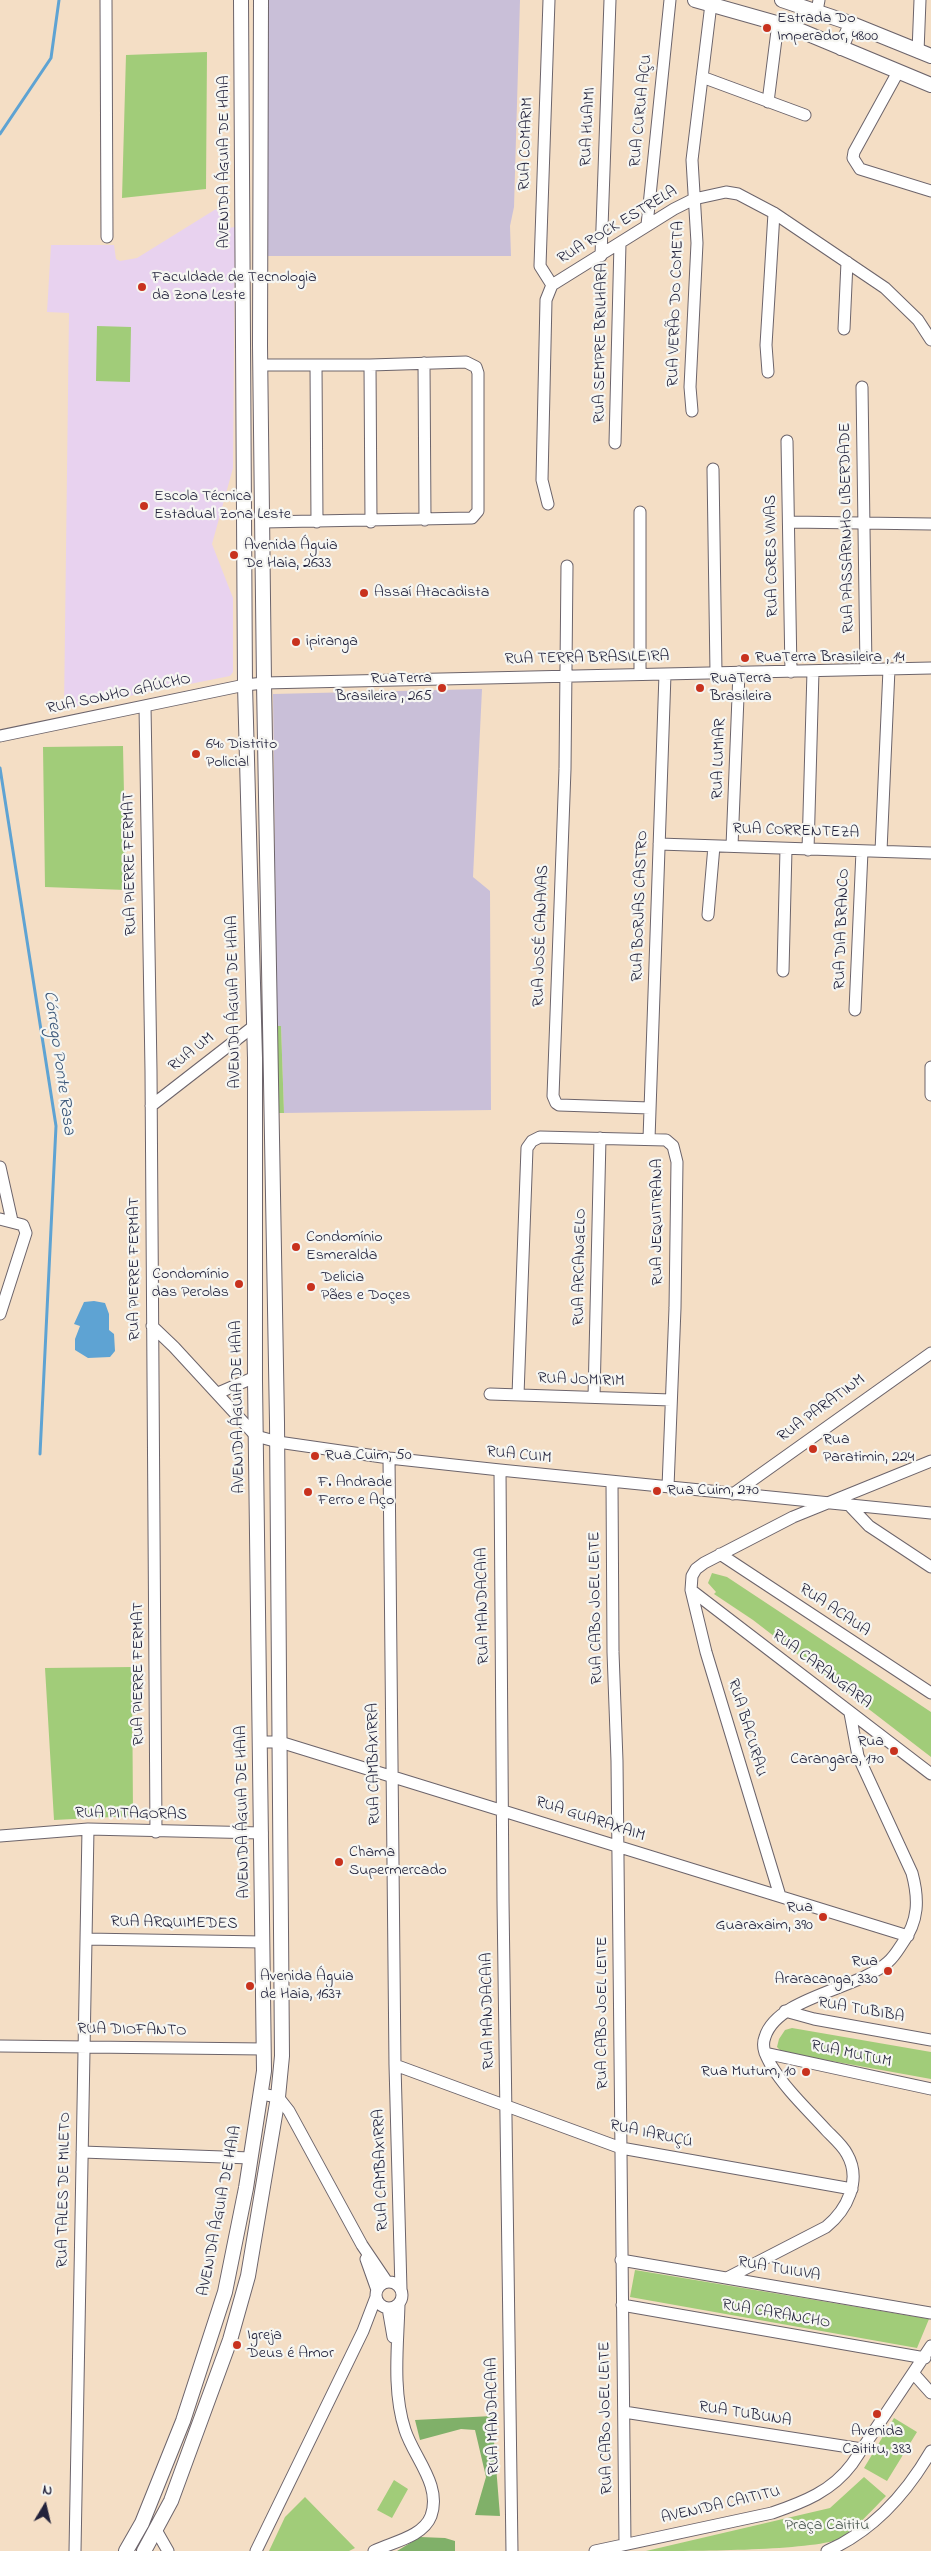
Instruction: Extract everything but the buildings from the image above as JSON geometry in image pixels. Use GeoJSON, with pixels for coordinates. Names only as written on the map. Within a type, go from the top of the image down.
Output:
{"type":"FeatureCollection","features":[{"type":"Feature","properties":{"kind":"main road","name":"AVENIDA ÁGUIA DE HAIA"},"geometry":{"type":"LineString","coordinates":[[126,2551],[148,2510],[183,2421],[210,2344],[225,2292],[251,2158],[261,2094],[264,2050],[255,1377],[255,1065],[245,685],[241,0]]}},
{"type":"Feature","properties":{"kind":"main road"},"geometry":{"type":"LineString","coordinates":[[144,2551],[171,2501],[198,2431],[230,2340],[248,2276],[278,2097],[282,2056],[278,1442],[260,365],[261,0]]}},
{"type":"Feature","properties":{"kind":"main road"},"geometry":{"type":"LineString","coordinates":[[695,0],[778,23],[931,85]]}},
{"type":"Feature","properties":{"kind":"main road"},"geometry":{"type":"LineString","coordinates":[[782,0],[818,6],[851,24],[924,54]]}},
{"type":"Feature","properties":{"kind":"main road"},"geometry":{"type":"LineString","coordinates":[[841,48],[851,24]]}},
{"type":"Feature","properties":{"kind":"main road"},"geometry":{"type":"LineString","coordinates":[[255,1065],[259,1062],[265,1062],[272,1075]]}},
{"type":"Feature","properties":{"kind":"street"},"geometry":{"type":"LineString","coordinates":[[106,0],[107,237]]}},
{"type":"Feature","properties":{"kind":"street","name":"RUA COMARIM"},"geometry":{"type":"LineString","coordinates":[[549,0],[540,266],[552,285]]}},
{"type":"Feature","properties":{"kind":"street","name":"RUA HUAIMI"},"geometry":{"type":"LineString","coordinates":[[600,256],[610,0]]}},
{"type":"Feature","properties":{"kind":"street","name":"RUA CURUA AÇU"},"geometry":{"type":"LineString","coordinates":[[647,225],[670,0]]}},
{"type":"Feature","properties":{"kind":"street"},"geometry":{"type":"LineString","coordinates":[[920,0],[924,54]]}},
{"type":"Feature","properties":{"kind":"street","name":"RUA VERÃO DO COMETA"},"geometry":{"type":"LineString","coordinates":[[692,411],[691,369],[697,242],[692,160],[711,4]]}},
{"type":"Feature","properties":{"kind":"street"},"geometry":{"type":"LineString","coordinates":[[768,102],[778,23]]}},
{"type":"Feature","properties":{"kind":"street"},"geometry":{"type":"LineString","coordinates":[[898,72],[854,152],[855,164],[860,169],[931,191]]}},
{"type":"Feature","properties":{"kind":"street"},"geometry":{"type":"LineString","coordinates":[[702,77],[805,115]]}},
{"type":"Feature","properties":{"kind":"street","name":"RUA ROCK ESTRELA"},"geometry":{"type":"LineString","coordinates":[[548,504],[542,480],[543,410],[546,300],[552,285],[647,225],[694,199],[716,192],[738,194],[774,213],[885,288],[918,320],[931,340]]}},
{"type":"Feature","properties":{"kind":"street"},"geometry":{"type":"LineString","coordinates":[[768,372],[766,345],[774,213]]}},
{"type":"Feature","properties":{"kind":"street","name":"RUA SEMPRE BRILHARA"},"geometry":{"type":"LineString","coordinates":[[615,443],[620,243]]}},
{"type":"Feature","properties":{"kind":"street"},"geometry":{"type":"LineString","coordinates":[[844,329],[847,262]]}},
{"type":"Feature","properties":{"kind":"street"},"geometry":{"type":"LineString","coordinates":[[260,365],[370,365],[466,362],[476,367],[478,373],[478,511],[472,518],[371,522],[263,522]]}},
{"type":"Feature","properties":{"kind":"street"},"geometry":{"type":"LineString","coordinates":[[424,363],[425,520]]}},
{"type":"Feature","properties":{"kind":"street"},"geometry":{"type":"LineString","coordinates":[[316,365],[317,522]]}},
{"type":"Feature","properties":{"kind":"street"},"geometry":{"type":"LineString","coordinates":[[370,365],[371,522]]}},
{"type":"Feature","properties":{"kind":"street","name":"RUA PASSARINHO LIBERDADE"},"geometry":{"type":"LineString","coordinates":[[862,387],[866,669]]}},
{"type":"Feature","properties":{"kind":"street","name":"RUA CORES VIVAS"},"geometry":{"type":"LineString","coordinates":[[787,441],[790,522],[791,672]]}},
{"type":"Feature","properties":{"kind":"street"},"geometry":{"type":"LineString","coordinates":[[713,469],[716,673]]}},
{"type":"Feature","properties":{"kind":"street"},"geometry":{"type":"LineString","coordinates":[[640,512],[640,674]]}},
{"type":"Feature","properties":{"kind":"street"},"geometry":{"type":"LineString","coordinates":[[790,522],[931,524]]}},
{"type":"Feature","properties":{"kind":"street","name":"RUA JOSÉ CANAVAS"},"geometry":{"type":"LineString","coordinates":[[567,566],[566,676],[554,1100],[559,1105],[650,1108]]}},
{"type":"Feature","properties":{"kind":"street","name":"RUA TERRA BRASILEIRA"},"geometry":{"type":"LineString","coordinates":[[245,685],[264,683],[566,676],[599,677],[640,674],[931,668]]}},
{"type":"Feature","properties":{"kind":"street"},"geometry":{"type":"LineString","coordinates":[[881,851],[889,669]]}},
{"type":"Feature","properties":{"kind":"street"},"geometry":{"type":"LineString","coordinates":[[808,850],[813,671]]}},
{"type":"Feature","properties":{"kind":"street","name":"RUA LUMIAR"},"geometry":{"type":"LineString","coordinates":[[732,846],[739,672]]}},
{"type":"Feature","properties":{"kind":"street","name":"RUA BORJAS CASTRO"},"geometry":{"type":"LineString","coordinates":[[649,1138],[665,674]]}},
{"type":"Feature","properties":{"kind":"street","name":"RUA SONHO GAÚCHO"},"geometry":{"type":"LineString","coordinates":[[0,736],[245,685]]}},
{"type":"Feature","properties":{"kind":"street","name":"RUA PIERRE FERMAT"},"geometry":{"type":"LineString","coordinates":[[145,706],[151,1106],[156,1832]]}},
{"type":"Feature","properties":{"kind":"street","name":"RUA CORRENTEZA"},"geometry":{"type":"LineString","coordinates":[[659,844],[931,853]]}},
{"type":"Feature","properties":{"kind":"street"},"geometry":{"type":"LineString","coordinates":[[708,915],[714,846]]}},
{"type":"Feature","properties":{"kind":"street"},"geometry":{"type":"LineString","coordinates":[[783,971],[786,849]]}},
{"type":"Feature","properties":{"kind":"street","name":"RUA DIA BRANCO"},"geometry":{"type":"LineString","coordinates":[[855,1010],[862,850]]}},
{"type":"Feature","properties":{"kind":"street","name":"RUA UM"},"geometry":{"type":"LineString","coordinates":[[151,1106],[254,1026]]}},
{"type":"Feature","properties":{"kind":"street"},"geometry":{"type":"LineString","coordinates":[[931,1067],[931,1095]]}},
{"type":"Feature","properties":{"kind":"street","name":"RUA JEQUITIRANA"},"geometry":{"type":"LineString","coordinates":[[518,1395],[527,1148],[532,1141],[540,1137],[649,1138],[666,1140],[670,1143],[677,1162],[668,1487]]}},
{"type":"Feature","properties":{"kind":"street","name":"RUA ARCANGELO"},"geometry":{"type":"LineString","coordinates":[[594,1397],[600,1138]]}},
{"type":"Feature","properties":{"kind":"street"},"geometry":{"type":"LineString","coordinates":[[0,1167],[12,1222]]}},
{"type":"Feature","properties":{"kind":"street"},"geometry":{"type":"LineString","coordinates":[[0,1219],[23,1225],[26,1233],[0,1314]]}},
{"type":"Feature","properties":{"kind":"street"},"geometry":{"type":"LineString","coordinates":[[152,1326],[218,1393],[256,1436]]}},
{"type":"Feature","properties":{"kind":"street","name":"RUA PARATINM"},"geometry":{"type":"LineString","coordinates":[[733,1494],[931,1353]]}},
{"type":"Feature","properties":{"kind":"street"},"geometry":{"type":"LineString","coordinates":[[218,1393],[255,1377]]}},
{"type":"Feature","properties":{"kind":"street","name":"RUA JOMIRIM"},"geometry":{"type":"LineString","coordinates":[[490,1394],[671,1400]]}},
{"type":"Feature","properties":{"kind":"street","name":"RUA CUIM"},"geometry":{"type":"LineString","coordinates":[[256,1436],[278,1442],[388,1458],[931,1513]]}},
{"type":"Feature","properties":{"kind":"street","name":"RUA CAMBAXIRRA"},"geometry":{"type":"LineString","coordinates":[[385,2301],[402,2297],[395,2065],[388,1458]]}},
{"type":"Feature","properties":{"kind":"street"},"geometry":{"type":"LineString","coordinates":[[720,1554],[793,1517],[931,1461]]}},
{"type":"Feature","properties":{"kind":"street","name":"RUA MANDACAIA"},"geometry":{"type":"LineString","coordinates":[[500,1470],[512,2551]]}},
{"type":"Feature","properties":{"kind":"street","name":"RUA CABO JOEL LEITE"},"geometry":{"type":"LineString","coordinates":[[612,1482],[618,1847],[625,2544]]}},
{"type":"Feature","properties":{"kind":"street"},"geometry":{"type":"LineString","coordinates":[[850,1506],[869,1526],[931,1568]]}},
{"type":"Feature","properties":{"kind":"street","name":"RUA BACURAU"},"geometry":{"type":"LineString","coordinates":[[720,1554],[696,1569],[692,1576],[691,1590],[706,1652],[780,1896]]}},
{"type":"Feature","properties":{"kind":"street","name":"RUA ACAUA"},"geometry":{"type":"LineString","coordinates":[[720,1554],[925,1685],[931,1693]]}},
{"type":"Feature","properties":{"kind":"street","name":"RUA CARANGARA"},"geometry":{"type":"LineString","coordinates":[[691,1590],[931,1774]]}},
{"type":"Feature","properties":{"kind":"street"},"geometry":{"type":"LineString","coordinates":[[727,2278],[826,2227],[838,2218],[846,2205],[852,2189],[853,2171],[847,2152],[790,2090],[765,2054],[765,2036],[770,2026],[785,2011],[866,1976],[888,1962],[908,1936],[918,1907],[917,1892],[912,1873],[858,1756],[850,1713]]}},
{"type":"Feature","properties":{"kind":"street","name":"RUA GUARAXAIM"},"geometry":{"type":"LineString","coordinates":[[261,1742],[280,1742],[908,1936]]}},
{"type":"Feature","properties":{"kind":"street","name":"RUA PITAGORAS"},"geometry":{"type":"LineString","coordinates":[[0,1836],[88,1829],[262,1833]]}},
{"type":"Feature","properties":{"kind":"street","name":"RUA TALES DE MILETO"},"geometry":{"type":"LineString","coordinates":[[75,2551],[88,1829]]}},
{"type":"Feature","properties":{"kind":"street","name":"RUA ARQUIMEDES"},"geometry":{"type":"LineString","coordinates":[[86,1939],[262,1942]]}},
{"type":"Feature","properties":{"kind":"street","name":"RUA TUBIBA"},"geometry":{"type":"LineString","coordinates":[[785,2011],[814,2019],[931,2040]]}},
{"type":"Feature","properties":{"kind":"street","name":"RUA DIOFANTO"},"geometry":{"type":"LineString","coordinates":[[0,2046],[264,2050]]}},
{"type":"Feature","properties":{"kind":"street","name":"RUA MUTUM"},"geometry":{"type":"LineString","coordinates":[[765,2054],[931,2089]]}},
{"type":"Feature","properties":{"kind":"street","name":"RUA IARUÇÚ"},"geometry":{"type":"LineString","coordinates":[[395,2065],[621,2148],[852,2189]]}},
{"type":"Feature","properties":{"kind":"street"},"geometry":{"type":"LineString","coordinates":[[261,2094],[278,2097],[289,2111],[362,2245],[385,2301],[397,2353],[398,2388],[405,2430],[432,2487],[434,2504],[430,2517],[415,2534],[374,2551]]}},
{"type":"Feature","properties":{"kind":"street"},"geometry":{"type":"LineString","coordinates":[[82,2152],[251,2158]]}},
{"type":"Feature","properties":{"kind":"street"},"geometry":{"type":"LineString","coordinates":[[362,2245],[389,2282],[401,2290]]}},
{"type":"Feature","properties":{"kind":"street","name":"RUA CAMBAXIRRA"},"geometry":{"type":"LineString","coordinates":[[389,2282],[401,2251]]}},
{"type":"Feature","properties":{"kind":"street","name":"RUA TUIUVA"},"geometry":{"type":"LineString","coordinates":[[621,2260],[931,2313]]}},
{"type":"Feature","properties":{"kind":"street"},"geometry":{"type":"LineString","coordinates":[[256,2551],[363,2331],[385,2301],[389,2282]]}},
{"type":"Feature","properties":{"kind":"street","name":"RUA CARANCHO"},"geometry":{"type":"LineString","coordinates":[[622,2305],[925,2358]]}},
{"type":"Feature","properties":{"kind":"street","name":"AVENIDA CAITITU"},"geometry":{"type":"LineString","coordinates":[[595,2551],[772,2513],[798,2504],[826,2490],[844,2476],[925,2358],[931,2346]]}},
{"type":"Feature","properties":{"kind":"street"},"geometry":{"type":"LineString","coordinates":[[914,2374],[931,2393]]}},
{"type":"Feature","properties":{"kind":"street","name":"RUA TUBUNA"},"geometry":{"type":"LineString","coordinates":[[624,2412],[862,2449]]}},
{"type":"Feature","properties":{"kind":"street"},"geometry":{"type":"LineString","coordinates":[[827,2551],[844,2544],[873,2523],[901,2496],[931,2451]]}},
{"type":"Feature","properties":{"kind":"street"},"geometry":{"type":"LineString","coordinates":[[156,2530],[168,2551]]}},
{"type":"Feature","properties":{"kind":"shaded area"},"geometry":{"type":"Polygon","coordinates":[[[267,0],[520,0],[514,207],[510,226],[511,256],[268,256],[267,0]]]}},
{"type":"Feature","properties":{"kind":"shaded area","name":"Escola Técnica Estadual Zona Leste"},"geometry":{"type":"Polygon","coordinates":[[[216,209],[228,228],[235,227],[233,468],[212,544],[233,598],[233,672],[230,676],[64,709],[69,313],[47,312],[51,245],[114,245],[116,259],[120,261],[137,258],[216,209]]]}},
{"type":"Feature","properties":{"kind":"shaded area"},"geometry":{"type":"Polygon","coordinates":[[[482,689],[473,877],[490,891],[491,1110],[284,1113],[281,1026],[277,1026],[273,694],[482,689]]]}},
{"type":"Feature","properties":{"kind":"green space"},"geometry":{"type":"Polygon","coordinates":[[[207,52],[206,189],[122,198],[126,55],[207,52]]]}},
{"type":"Feature","properties":{"kind":"green space"},"geometry":{"type":"Polygon","coordinates":[[[97,326],[131,327],[130,382],[96,381],[97,326]]]}},
{"type":"Feature","properties":{"kind":"green space"},"geometry":{"type":"Polygon","coordinates":[[[123,746],[126,890],[45,887],[43,747],[123,746]]]}},
{"type":"Feature","properties":{"kind":"green space"},"geometry":{"type":"Polygon","coordinates":[[[277,1026],[281,1026],[284,1113],[278,1113],[277,1026]]]}},
{"type":"Feature","properties":{"kind":"green space"},"geometry":{"type":"Polygon","coordinates":[[[712,1573],[727,1577],[931,1712],[931,1757],[753,1620],[714,1594],[716,1592],[708,1583],[712,1573]]]}},
{"type":"Feature","properties":{"kind":"green space"},"geometry":{"type":"Polygon","coordinates":[[[132,1667],[133,1816],[54,1820],[45,1668],[132,1667]]]}},
{"type":"Feature","properties":{"kind":"green space"},"geometry":{"type":"Polygon","coordinates":[[[792,2028],[931,2052],[931,2079],[782,2052],[777,2047],[779,2039],[785,2030],[792,2028]]]}},
{"type":"Feature","properties":{"kind":"green space"},"geometry":{"type":"Polygon","coordinates":[[[635,2270],[929,2319],[917,2348],[630,2297],[635,2270]]]}},
{"type":"Feature","properties":{"kind":"green space"},"geometry":{"type":"Polygon","coordinates":[[[492,2416],[500,2516],[475,2515],[486,2477],[475,2430],[461,2429],[420,2440],[415,2420],[492,2416]]]}},
{"type":"Feature","properties":{"kind":"green space"},"geometry":{"type":"Polygon","coordinates":[[[894,2418],[917,2432],[887,2481],[864,2468],[894,2418]]]}},
{"type":"Feature","properties":{"kind":"green space","name":"Praça Caititu"},"geometry":{"type":"Polygon","coordinates":[[[864,2477],[886,2496],[857,2525],[837,2540],[820,2544],[773,2548],[646,2551],[830,2508],[864,2477]]]}},
{"type":"Feature","properties":{"kind":"green space"},"geometry":{"type":"Polygon","coordinates":[[[394,2480],[408,2489],[392,2518],[377,2510],[394,2480]]]}},
{"type":"Feature","properties":{"kind":"green space"},"geometry":{"type":"Polygon","coordinates":[[[305,2497],[355,2548],[349,2551],[269,2551],[285,2517],[305,2497]]]}},
{"type":"Feature","properties":{"kind":"green space"},"geometry":{"type":"Polygon","coordinates":[[[420,2537],[445,2538],[455,2541],[455,2551],[397,2551],[420,2537]]]}},
{"type":"Feature","properties":{"kind":"water"},"geometry":{"type":"Polygon","coordinates":[[[84,1302],[105,1303],[109,1314],[109,1330],[114,1334],[115,1351],[110,1357],[88,1358],[75,1350],[75,1339],[80,1326],[74,1324],[84,1302]]]}},
{"type":"Feature","properties":{"kind":"waterway","name":"Córrego Ponte Rasa"},"geometry":{"type":"LineString","coordinates":[[0,134],[51,58],[59,0]]}},
{"type":"Feature","properties":{"kind":"waterway","name":"Córrego Ponte Rasa"},"geometry":{"type":"LineString","coordinates":[[0,768],[56,1126],[40,1454]]}},
{"type":"Feature","properties":{"kind":"place","name":"Estrada Do Imperador, 4800"},"geometry":{"type":"Point","coordinates":[767,28]}},
{"type":"Feature","properties":{"kind":"place","name":"Faculdade de Tecnologia da Zona Leste"},"geometry":{"type":"Point","coordinates":[142,287]}},
{"type":"Feature","properties":{"kind":"place","name":"Escola Técnica Estadual Zona Leste"},"geometry":{"type":"Point","coordinates":[144,506]}},
{"type":"Feature","properties":{"kind":"place","name":"Avenida Águia De Haia, 2633"},"geometry":{"type":"Point","coordinates":[234,555]}},
{"type":"Feature","properties":{"kind":"place","name":"Assaí Atacadista"},"geometry":{"type":"Point","coordinates":[364,593]}},
{"type":"Feature","properties":{"kind":"place","name":"ipiranga"},"geometry":{"type":"Point","coordinates":[296,642]}},
{"type":"Feature","properties":{"kind":"place","name":"RuaTerra Brasileira , 14"},"geometry":{"type":"Point","coordinates":[745,658]}},
{"type":"Feature","properties":{"kind":"place","name":"RuaTerra Brasileira , 265"},"geometry":{"type":"Point","coordinates":[442,688]}},
{"type":"Feature","properties":{"kind":"place","name":"RuaTerra Brasileira"},"geometry":{"type":"Point","coordinates":[700,688]}},
{"type":"Feature","properties":{"kind":"place","name":"64º Distrito Policial"},"geometry":{"type":"Point","coordinates":[196,754]}},
{"type":"Feature","properties":{"kind":"place","name":"Condomínio Esmeralda"},"geometry":{"type":"Point","coordinates":[296,1247]}},
{"type":"Feature","properties":{"kind":"place","name":"Condomínio das Perolas"},"geometry":{"type":"Point","coordinates":[239,1284]}},
{"type":"Feature","properties":{"kind":"place","name":"Delicia Pães e Doçes"},"geometry":{"type":"Point","coordinates":[311,1287]}},
{"type":"Feature","properties":{"kind":"place","name":"Rua Paratimin, 224"},"geometry":{"type":"Point","coordinates":[813,1449]}},
{"type":"Feature","properties":{"kind":"place","name":"Rua Cuim, 50"},"geometry":{"type":"Point","coordinates":[315,1456]}},
{"type":"Feature","properties":{"kind":"place","name":"Rua Cuim, 270"},"geometry":{"type":"Point","coordinates":[657,1491]}},
{"type":"Feature","properties":{"kind":"place","name":"F. Andrade Ferro e Aço"},"geometry":{"type":"Point","coordinates":[308,1492]}},
{"type":"Feature","properties":{"kind":"place","name":"Rua Carangara, 170"},"geometry":{"type":"Point","coordinates":[894,1751]}},
{"type":"Feature","properties":{"kind":"place","name":"Chama Supermercado"},"geometry":{"type":"Point","coordinates":[339,1862]}},
{"type":"Feature","properties":{"kind":"place","name":"Rua Guaraxaim, 390"},"geometry":{"type":"Point","coordinates":[823,1917]}},
{"type":"Feature","properties":{"kind":"place","name":"Rua Araracanga, 330"},"geometry":{"type":"Point","coordinates":[888,1971]}},
{"type":"Feature","properties":{"kind":"place","name":"Avenida Águia de Haia, 1637"},"geometry":{"type":"Point","coordinates":[250,1986]}},
{"type":"Feature","properties":{"kind":"place","name":"Rua Mutum, 10"},"geometry":{"type":"Point","coordinates":[806,2072]}},
{"type":"Feature","properties":{"kind":"place","name":"Igreja Deus é Amor"},"geometry":{"type":"Point","coordinates":[237,2345]}},
{"type":"Feature","properties":{"kind":"place","name":"Avenida Caititu, 383"},"geometry":{"type":"Point","coordinates":[877,2414]}}]}
